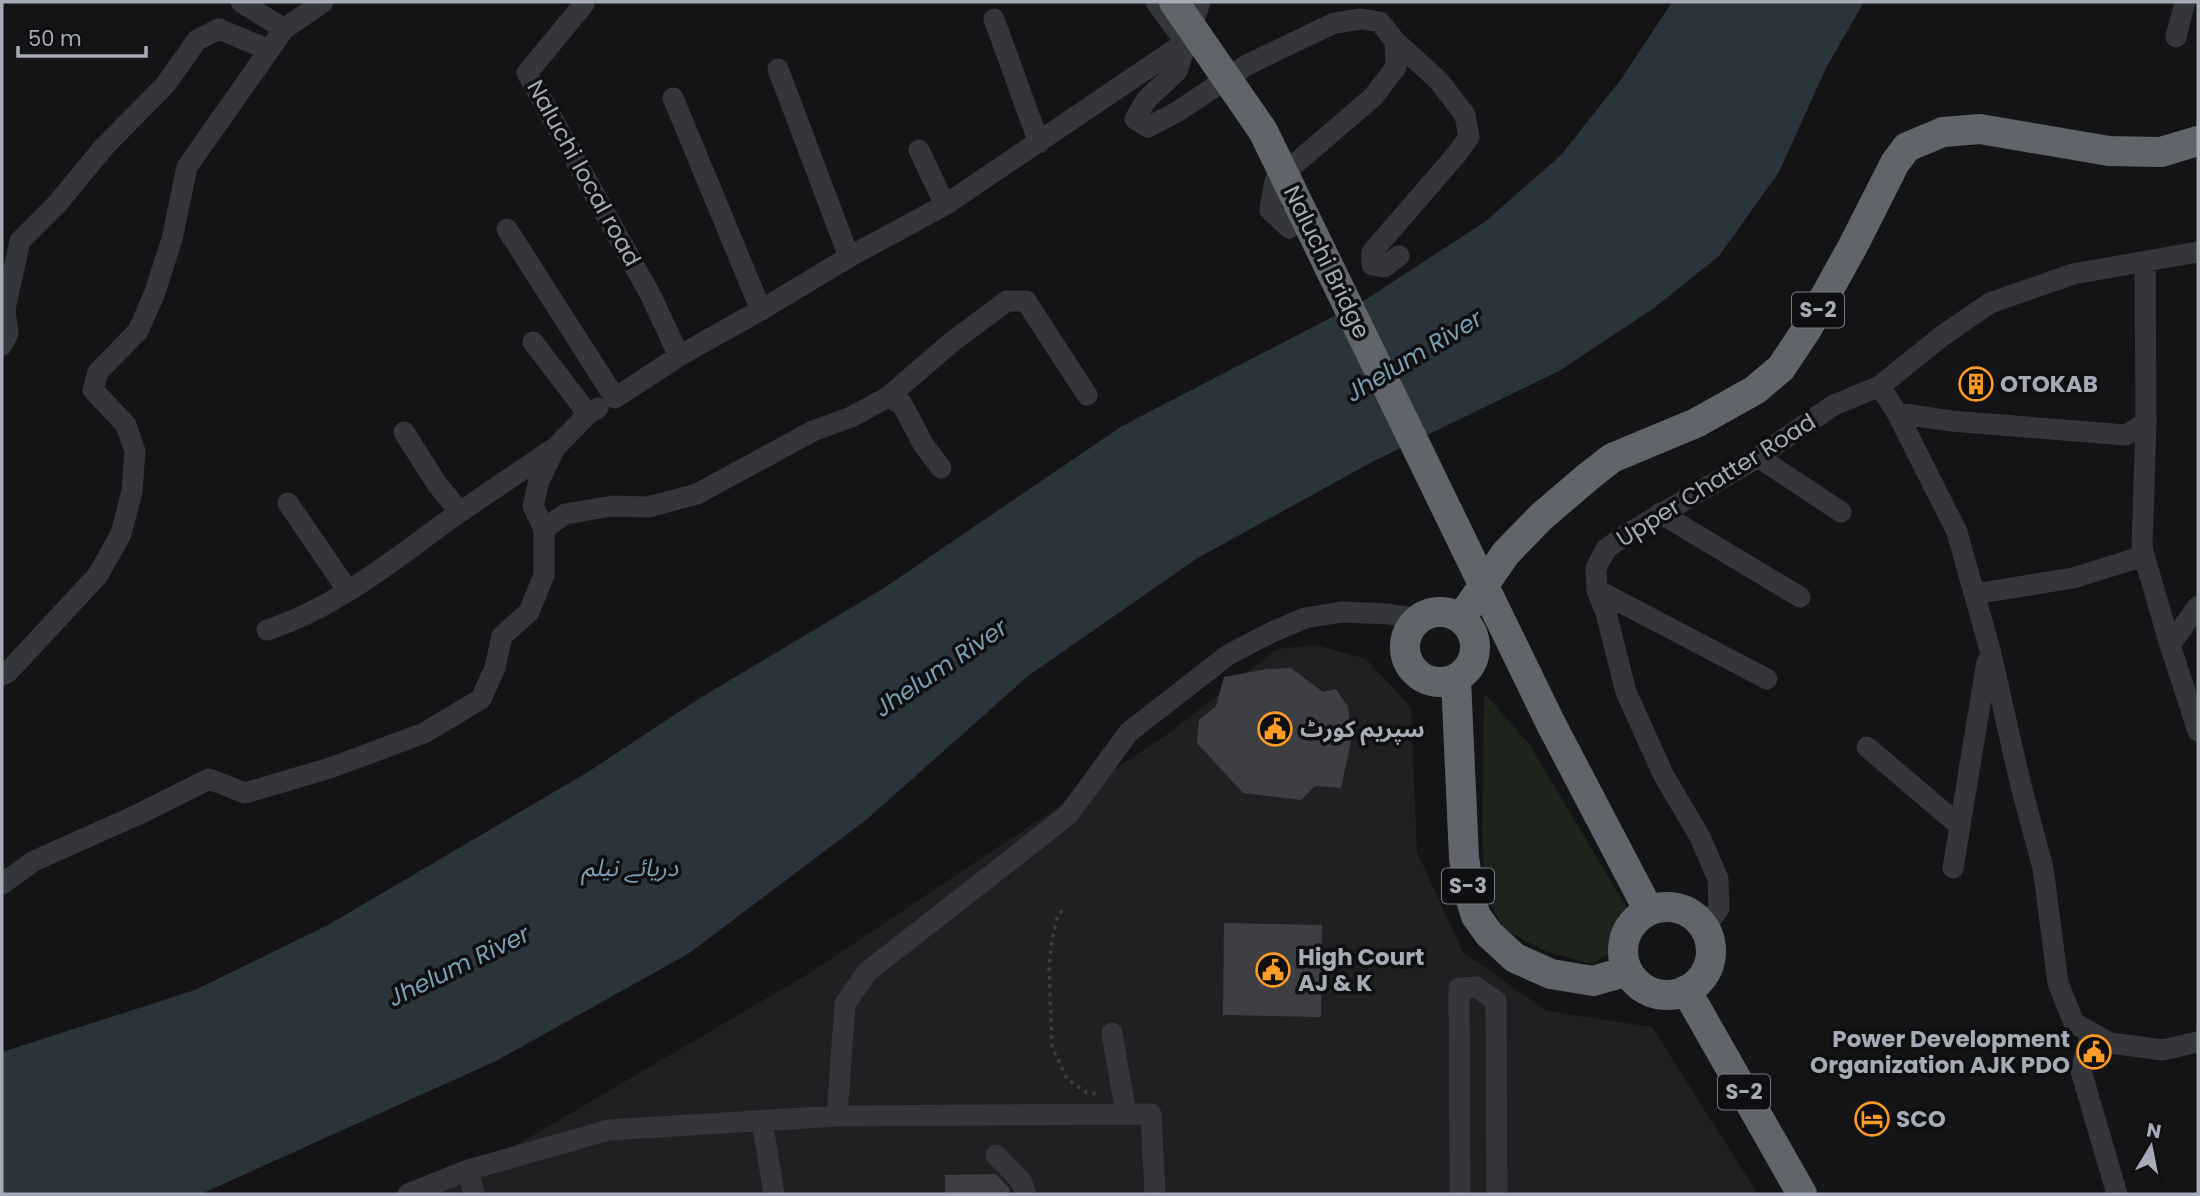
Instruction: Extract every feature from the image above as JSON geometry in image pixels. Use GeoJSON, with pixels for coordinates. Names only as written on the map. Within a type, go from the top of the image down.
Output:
{"type":"FeatureCollection","features":[{"type":"Feature","properties":{"kind":"highway","name":"Naluchi Bridge"},"geometry":{"type":"LineString","coordinates":[[1174,2],[1263,131],[1551,724],[1649,911]]}},
{"type":"Feature","properties":{"kind":"highway","name":"S-2"},"geometry":{"type":"LineString","coordinates":[[1461,618],[1506,553],[1541,517],[1612,458],[1696,423],[1755,390],[1782,368],[1854,244],[1895,163],[1907,147],[1943,132],[1980,129],[2109,150],[2161,152],[2198,141]]}},
{"type":"Feature","properties":{"kind":"highway"},"geometry":{"type":"LineString","coordinates":[[1440,612],[1461,618],[1475,638],[1473,662],[1466,672],[1456,679],[1433,682],[1422,678],[1412,669],[1407,660],[1406,637],[1418,619],[1440,612]]}},
{"type":"Feature","properties":{"kind":"highway","name":"S-3"},"geometry":{"type":"LineString","coordinates":[[1456,679],[1464,858],[1476,916],[1489,934],[1515,958],[1551,974],[1593,981],[1628,971]]}},
{"type":"Feature","properties":{"kind":"highway"},"geometry":{"type":"LineString","coordinates":[[1668,907],[1683,909],[1705,928],[1710,942],[1706,970],[1698,982],[1686,990],[1672,994],[1657,993],[1644,988],[1628,971],[1623,952],[1625,938],[1631,925],[1641,915],[1668,907]]}},
{"type":"Feature","properties":{"kind":"highway","name":"S-2"},"geometry":{"type":"LineString","coordinates":[[1686,990],[1802,1194]]}},
{"type":"Feature","properties":{"kind":"street"},"geometry":{"type":"LineString","coordinates":[[241,2],[284,29]]}},
{"type":"Feature","properties":{"kind":"street"},"geometry":{"type":"LineString","coordinates":[[2,675],[8,672],[98,575],[121,534],[132,491],[135,451],[126,425],[93,390],[98,372],[138,331],[154,295],[172,239],[187,167],[284,29],[323,2]]}},
{"type":"Feature","properties":{"kind":"street","name":"Naluchi local road"},"geometry":{"type":"LineString","coordinates":[[584,2],[527,74],[651,296],[679,356]]}},
{"type":"Feature","properties":{"kind":"street"},"geometry":{"type":"LineString","coordinates":[[1156,2],[1186,42]]}},
{"type":"Feature","properties":{"kind":"street"},"geometry":{"type":"LineString","coordinates":[[1200,2],[1177,71],[1146,100],[1135,119],[1148,127],[1177,112],[1247,65],[1334,23],[1361,19],[1380,22],[1395,41],[1439,81],[1465,115],[1469,137],[1448,165],[1371,252],[1372,265],[1384,267],[1399,256]]}},
{"type":"Feature","properties":{"kind":"street"},"geometry":{"type":"LineString","coordinates":[[2176,37],[2185,2]]}},
{"type":"Feature","properties":{"kind":"street"},"geometry":{"type":"LineString","coordinates":[[994,19],[1039,143]]}},
{"type":"Feature","properties":{"kind":"street"},"geometry":{"type":"LineString","coordinates":[[2,345],[8,333],[5,309],[20,241],[57,204],[104,147],[166,84],[197,40],[219,29],[269,50]]}},
{"type":"Feature","properties":{"kind":"street"},"geometry":{"type":"LineString","coordinates":[[1289,228],[1270,209],[1275,181],[1373,97],[1396,67],[1395,41]]}},
{"type":"Feature","properties":{"kind":"street"},"geometry":{"type":"LineString","coordinates":[[267,630],[295,621],[348,591],[555,448],[588,414],[679,356],[849,257],[945,205],[1186,42]]}},
{"type":"Feature","properties":{"kind":"street"},"geometry":{"type":"LineString","coordinates":[[778,69],[849,257]]}},
{"type":"Feature","properties":{"kind":"street"},"geometry":{"type":"LineString","coordinates":[[673,98],[761,310]]}},
{"type":"Feature","properties":{"kind":"street"},"geometry":{"type":"LineString","coordinates":[[919,150],[945,205]]}},
{"type":"Feature","properties":{"kind":"street"},"geometry":{"type":"LineString","coordinates":[[507,229],[615,398]]}},
{"type":"Feature","properties":{"kind":"street","name":"Upper Chatter Road"},"geometry":{"type":"LineString","coordinates":[[1705,928],[1719,908],[1718,879],[1700,837],[1664,776],[1626,692],[1606,613],[1597,590],[1597,568],[1606,549],[1660,513],[1758,457],[1835,405],[1880,386],[1942,336],[1990,303],[2073,274],[2198,251]]}},
{"type":"Feature","properties":{"kind":"street"},"geometry":{"type":"LineString","coordinates":[[2145,261],[2146,422],[2142,548],[2198,731]]}},
{"type":"Feature","properties":{"kind":"street"},"geometry":{"type":"LineString","coordinates":[[544,529],[565,514],[612,506],[648,508],[696,494],[813,431],[851,417],[888,397],[953,341],[1007,301],[1026,301],[1087,395]]}},
{"type":"Feature","properties":{"kind":"street"},"geometry":{"type":"LineString","coordinates":[[533,342],[588,414]]}},
{"type":"Feature","properties":{"kind":"street"},"geometry":{"type":"LineString","coordinates":[[1880,386],[1897,413],[1957,531],[1990,650],[2043,868],[2058,983],[2074,1024],[2110,1043],[2163,1050],[2198,1042]]}},
{"type":"Feature","properties":{"kind":"street"},"geometry":{"type":"LineString","coordinates":[[888,397],[902,404],[923,444],[941,468]]}},
{"type":"Feature","properties":{"kind":"street"},"geometry":{"type":"LineString","coordinates":[[1897,413],[1951,421],[2126,435],[2146,422]]}},
{"type":"Feature","properties":{"kind":"street"},"geometry":{"type":"LineString","coordinates":[[404,432],[460,512]]}},
{"type":"Feature","properties":{"kind":"street"},"geometry":{"type":"LineString","coordinates":[[2,884],[34,861],[209,779],[245,793],[330,768],[424,733],[481,699],[495,668],[502,636],[528,612],[544,575],[544,529],[533,506],[539,481],[555,448]]}},
{"type":"Feature","properties":{"kind":"street"},"geometry":{"type":"LineString","coordinates":[[1758,457],[1841,512]]}},
{"type":"Feature","properties":{"kind":"street"},"geometry":{"type":"LineString","coordinates":[[288,503],[348,591]]}},
{"type":"Feature","properties":{"kind":"street"},"geometry":{"type":"LineString","coordinates":[[1660,513],[1800,597]]}},
{"type":"Feature","properties":{"kind":"street"},"geometry":{"type":"LineString","coordinates":[[1975,594],[2073,578],[2144,556]]}},
{"type":"Feature","properties":{"kind":"street"},"geometry":{"type":"LineString","coordinates":[[1597,590],[1767,679]]}},
{"type":"Feature","properties":{"kind":"street"},"geometry":{"type":"LineString","coordinates":[[2170,645],[2198,606]]}},
{"type":"Feature","properties":{"kind":"street"},"geometry":{"type":"LineString","coordinates":[[837,1116],[845,1004],[867,972],[1068,815],[1129,732],[1228,655],[1305,618],[1342,612],[1389,614],[1418,619]]}},
{"type":"Feature","properties":{"kind":"street"},"geometry":{"type":"LineString","coordinates":[[1953,868],[1990,650]]}},
{"type":"Feature","properties":{"kind":"street"},"geometry":{"type":"LineString","coordinates":[[1867,747],[1960,826]]}},
{"type":"Feature","properties":{"kind":"street"},"geometry":{"type":"LineString","coordinates":[[1460,1194],[1459,988],[1476,986],[1496,1001],[1497,1194]]}},
{"type":"Feature","properties":{"kind":"street"},"geometry":{"type":"LineString","coordinates":[[1112,1033],[1125,1105]]}},
{"type":"Feature","properties":{"kind":"street"},"geometry":{"type":"LineString","coordinates":[[2091,1033],[2081,1071],[2117,1194]]}},
{"type":"Feature","properties":{"kind":"street"},"geometry":{"type":"LineString","coordinates":[[408,1194],[468,1170],[609,1130],[837,1116],[1125,1105],[1151,1114],[1155,1194]]}},
{"type":"Feature","properties":{"kind":"street"},"geometry":{"type":"LineString","coordinates":[[762,1121],[774,1194]]}},
{"type":"Feature","properties":{"kind":"street"},"geometry":{"type":"LineString","coordinates":[[996,1155],[1021,1181],[1026,1194]]}},
{"type":"Feature","properties":{"kind":"street"},"geometry":{"type":"LineString","coordinates":[[468,1170],[474,1194]]}},
{"type":"Feature","properties":{"kind":"path"},"geometry":{"type":"LineString","coordinates":[[1062,910],[1052,940],[1049,967],[1052,1047],[1067,1079],[1087,1093],[1125,1105]]}},
{"type":"Feature","properties":{"kind":"shaded area"},"geometry":{"type":"Polygon","coordinates":[[[1316,645],[1366,659],[1411,707],[1417,852],[1463,952],[1547,1011],[1652,1027],[1758,1194],[433,1194],[808,974],[1169,733],[1277,649],[1316,645]]]}},
{"type":"Feature","properties":{"kind":"shaded area"},"geometry":{"type":"Polygon","coordinates":[[[1484,693],[1529,744],[1642,933],[1592,964],[1545,951],[1504,929],[1485,894],[1482,832],[1484,693]]]}},
{"type":"Feature","properties":{"kind":"water","name":"دریائے نیلم"},"geometry":{"type":"Polygon","coordinates":[[[1672,2],[1864,2],[1826,68],[1779,172],[1719,256],[1654,308],[1559,371],[1372,462],[1196,559],[1028,676],[866,820],[688,954],[496,1061],[201,1194],[2,1194],[2,1052],[195,990],[328,925],[588,772],[700,698],[884,588],[1122,426],[1365,300],[1486,221],[1561,155],[1622,78],[1672,2]]]}},
{"type":"Feature","properties":{"kind":"building","name":"OTOKAB"},"geometry":{"type":"Polygon","coordinates":[[[1984,372],[1982,395],[1968,394],[1970,374],[1984,372]]]}},
{"type":"Feature","properties":{"kind":"building","name":"سپریم کورٹ"},"geometry":{"type":"Polygon","coordinates":[[[1291,668],[1323,692],[1336,689],[1348,707],[1352,737],[1341,788],[1315,786],[1301,800],[1243,793],[1197,743],[1199,720],[1216,706],[1224,677],[1267,669],[1291,668]]]}},
{"type":"Feature","properties":{"kind":"building","name":"High Court AJ & K"},"geometry":{"type":"Polygon","coordinates":[[[1224,923],[1322,925],[1321,1017],[1223,1015],[1224,923]]]}},
{"type":"Feature","properties":{"kind":"building"},"geometry":{"type":"Polygon","coordinates":[[[996,1174],[1009,1188],[1010,1194],[945,1194],[945,1175],[996,1174]]]}},
{"type":"Feature","properties":{"kind":"place","name":"OTOKAB"},"geometry":{"type":"Point","coordinates":[1976,384]}},
{"type":"Feature","properties":{"kind":"place","name":"سپریم کورٹ"},"geometry":{"type":"Point","coordinates":[1275,729]}},
{"type":"Feature","properties":{"kind":"place","name":"High Court AJ & K"},"geometry":{"type":"Point","coordinates":[1273,970]}},
{"type":"Feature","properties":{"kind":"place","name":"Power Development Organization AJK PDO"},"geometry":{"type":"Point","coordinates":[2094,1052]}},
{"type":"Feature","properties":{"kind":"place","name":"SCO"},"geometry":{"type":"Point","coordinates":[1872,1119]}},
{"type":"Feature","properties":{"kind":"water label","name":"Jhelum River"},"geometry":{"type":"Point","coordinates":[1414,356]}},
{"type":"Feature","properties":{"kind":"water label","name":"Jhelum River"},"geometry":{"type":"Point","coordinates":[941,668]}},
{"type":"Feature","properties":{"kind":"water label","name":"Jhelum River"},"geometry":{"type":"Point","coordinates":[459,966]}}]}
